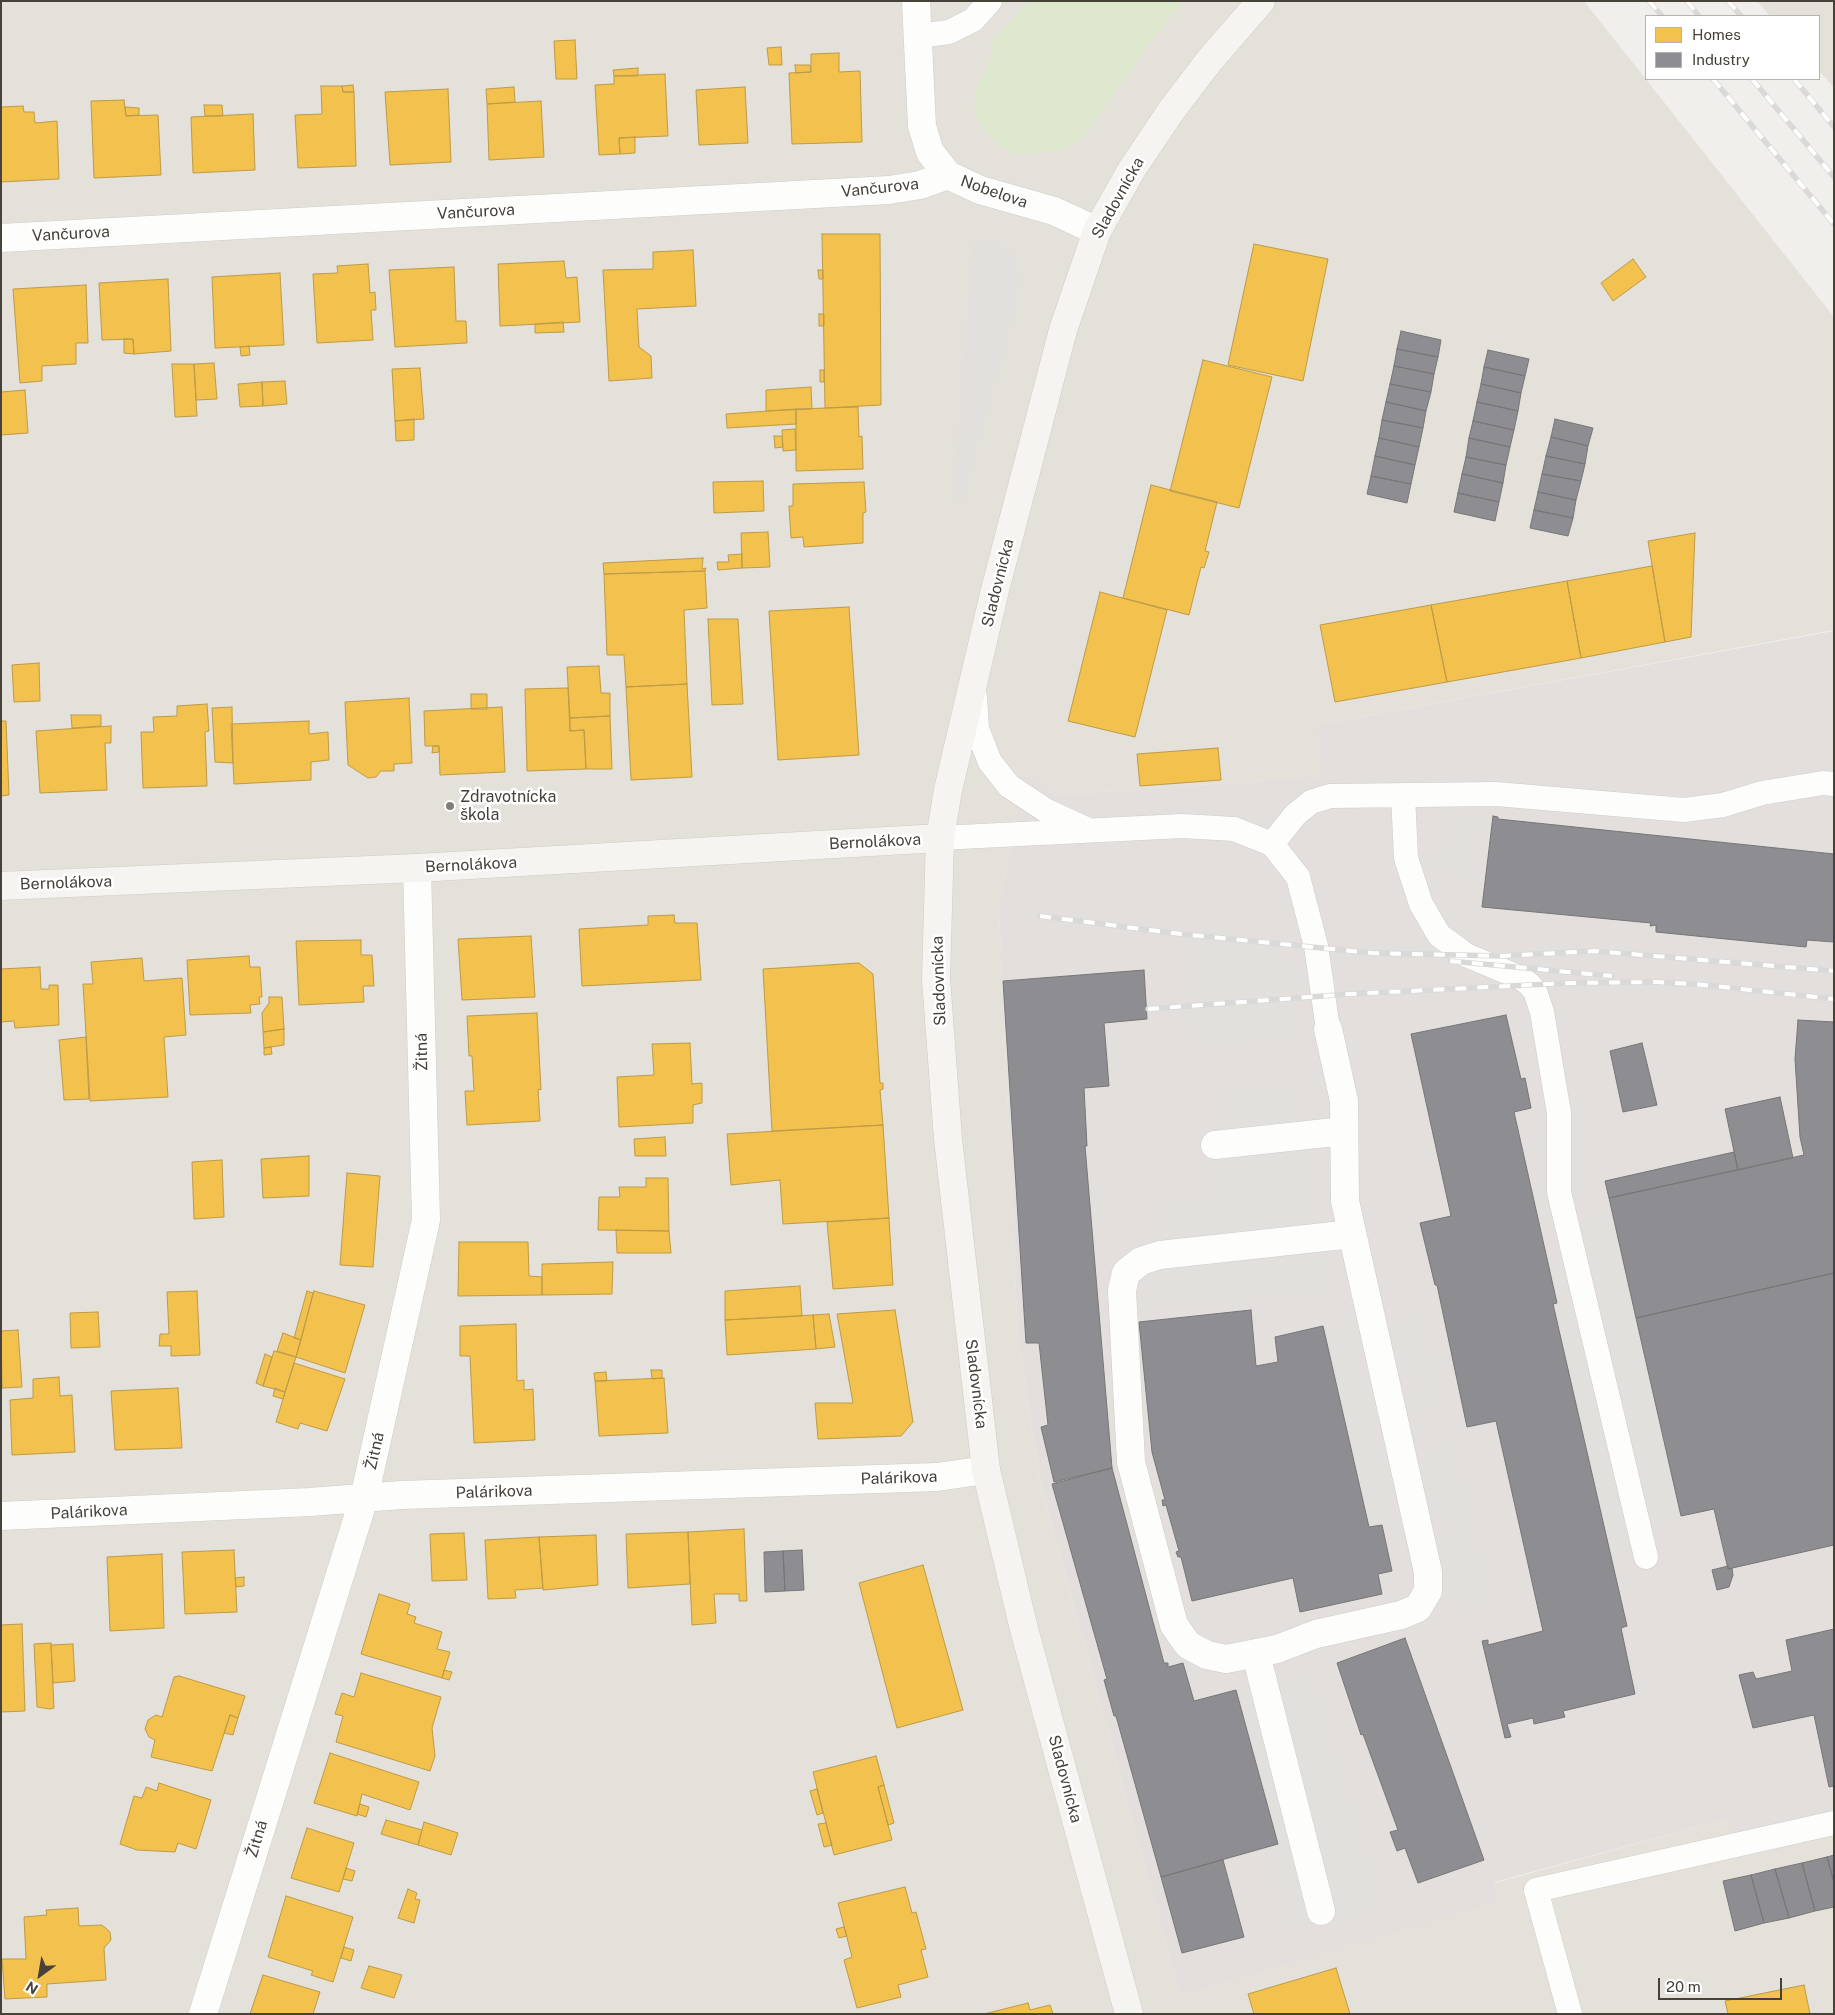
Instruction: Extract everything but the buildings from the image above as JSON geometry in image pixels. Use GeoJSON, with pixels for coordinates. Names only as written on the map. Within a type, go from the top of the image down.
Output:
{"type":"FeatureCollection","features":[{"type":"Feature","properties":{"kind":"street","name":"Nobelova"},"geometry":{"type":"LineString","coordinates":[[916,1],[922,126],[930,152],[948,175],[980,190],[1054,211],[1097,231]]}},
{"type":"Feature","properties":{"kind":"street","name":"Sladovnícka"},"geometry":{"type":"LineString","coordinates":[[1129,2014],[1024,1629],[986,1470],[948,1139],[937,988],[940,838],[948,790],[995,590],[1063,330],[1097,231],[1132,169],[1172,111],[1209,61],[1261,1]]}},
{"type":"Feature","properties":{"kind":"street","name":"Vančurova"},"geometry":{"type":"LineString","coordinates":[[1,238],[882,190],[920,185],[948,175]]}},
{"type":"Feature","properties":{"kind":"street","name":"Bernolákova"},"geometry":{"type":"LineString","coordinates":[[1,886],[417,868],[940,838]]}},
{"type":"Feature","properties":{"kind":"street","name":"Žitná"},"geometry":{"type":"LineString","coordinates":[[203,2014],[364,1498],[426,1220],[417,868]]}},
{"type":"Feature","properties":{"kind":"street"},"geometry":{"type":"LineString","coordinates":[[1328,1029],[1344,1101],[1345,1201],[1428,1572],[1428,1591],[1418,1608],[1401,1615],[1316,1634],[1277,1649],[1256,1654],[1226,1659],[1207,1655],[1188,1645],[1174,1625],[1131,1462],[1122,1290],[1126,1274],[1141,1261],[1160,1255],[1352,1234]]}},
{"type":"Feature","properties":{"kind":"street"},"geometry":{"type":"LineString","coordinates":[[1215,1145],[1344,1131]]}},
{"type":"Feature","properties":{"kind":"street","name":"Palárikova"},"geometry":{"type":"LineString","coordinates":[[1,1516],[421,1494],[936,1477],[986,1470]]}},
{"type":"Feature","properties":{"kind":"street"},"geometry":{"type":"LineString","coordinates":[[1256,1654],[1322,1912]]}},
{"type":"Feature","properties":{"kind":"lane"},"geometry":{"type":"LineString","coordinates":[[918,36],[949,32],[972,11],[990,1]]}},
{"type":"Feature","properties":{"kind":"lane"},"geometry":{"type":"LineString","coordinates":[[974,680],[976,729],[990,762],[1010,786],[1047,811],[1090,831]]}},
{"type":"Feature","properties":{"kind":"lane"},"geometry":{"type":"LineString","coordinates":[[1272,844],[1295,815],[1311,802],[1330,796],[1496,794],[1684,810],[1723,805],[1762,794],[1806,786],[1834,784]]}},
{"type":"Feature","properties":{"kind":"lane"},"geometry":{"type":"LineString","coordinates":[[1403,795],[1406,858],[1421,904],[1439,935],[1466,955],[1520,978],[1535,990],[1542,1012],[1559,1113],[1559,1192],[1646,1557]]}},
{"type":"Feature","properties":{"kind":"lane"},"geometry":{"type":"LineString","coordinates":[[940,838],[1182,826],[1234,829],[1272,844],[1298,877],[1316,946],[1328,1029]]}},
{"type":"Feature","properties":{"kind":"lane"},"geometry":{"type":"LineString","coordinates":[[1570,2014],[1536,1890],[1834,1823]]}},
{"type":"Feature","properties":{"kind":"shaded area"},"geometry":{"type":"Polygon","coordinates":[[[1,1],[1584,1],[1834,317],[1834,630],[1316,725],[1323,776],[1061,795],[1024,774],[999,909],[1018,1339],[1040,1483],[1180,1996],[1498,1900],[1495,1883],[1725,1819],[1754,1853],[1834,1835],[1834,2014],[1,2014],[1,1]]]}},
{"type":"Feature","properties":{"kind":"shaded area"},"geometry":{"type":"Polygon","coordinates":[[[1757,1],[1834,1],[1834,88],[1820,72],[1820,15],[1769,15],[1757,1]]]}},
{"type":"Feature","properties":{"kind":"shaded area"},"geometry":{"type":"Polygon","coordinates":[[[973,239],[1000,243],[1014,257],[1019,276],[1014,314],[962,501],[952,500],[973,239]]]}},
{"type":"Feature","properties":{"kind":"shaded area"},"geometry":{"type":"Polygon","coordinates":[[[1834,631],[1834,1835],[1753,1853],[1725,1819],[1495,1882],[1498,1901],[1180,1996],[1040,1482],[1018,1339],[999,909],[1024,773],[1061,795],[1322,776],[1316,725],[1834,631]]]}},
{"type":"Feature","properties":{"kind":"shaded area"},"geometry":{"type":"Polygon","coordinates":[[[1441,813],[1475,816],[1471,874],[1436,871],[1441,813]]]}},
{"type":"Feature","properties":{"kind":"shaded area"},"geometry":{"type":"Polygon","coordinates":[[[1194,944],[1281,945],[1287,1040],[1196,1042],[1194,944]]]}},
{"type":"Feature","properties":{"kind":"shaded area"},"geometry":{"type":"Polygon","coordinates":[[[1294,1088],[1305,1189],[1210,1196],[1203,1128],[1222,1125],[1220,1093],[1294,1088]]]}},
{"type":"Feature","properties":{"kind":"shaded area"},"geometry":{"type":"Polygon","coordinates":[[[1305,1196],[1308,1260],[1324,1260],[1325,1291],[1164,1305],[1158,1204],[1305,1196]]]}},
{"type":"Feature","properties":{"kind":"shaded area"},"geometry":{"type":"Polygon","coordinates":[[[1610,1217],[1677,1513],[1651,1519],[1584,1223],[1610,1217]]]}},
{"type":"Feature","properties":{"kind":"shaded area"},"geometry":{"type":"Polygon","coordinates":[[[1574,1308],[1630,1551],[1613,1554],[1558,1310],[1574,1308]]]}},
{"type":"Feature","properties":{"kind":"shaded area"},"geometry":{"type":"Polygon","coordinates":[[[1417,1317],[1440,1405],[1413,1412],[1391,1323],[1417,1317]]]}},
{"type":"Feature","properties":{"kind":"shaded area"},"geometry":{"type":"Polygon","coordinates":[[[1351,1331],[1395,1522],[1369,1527],[1326,1337],[1351,1331]]]}},
{"type":"Feature","properties":{"kind":"shaded area"},"geometry":{"type":"Polygon","coordinates":[[[1449,1443],[1487,1607],[1462,1613],[1422,1450],[1449,1443]]]}},
{"type":"Feature","properties":{"kind":"shaded area"},"geometry":{"type":"Polygon","coordinates":[[[1308,1675],[1377,1908],[1289,1930],[1266,1851],[1281,1846],[1241,1690],[1308,1675]]]}},
{"type":"Feature","properties":{"kind":"green space"},"geometry":{"type":"Polygon","coordinates":[[[1029,1],[1183,1],[1147,47],[1090,129],[1077,142],[1061,151],[1017,154],[1001,147],[988,135],[977,121],[974,106],[976,89],[992,56],[990,44],[1029,1]]]}},
{"type":"Feature","properties":{"kind":"railway"},"geometry":{"type":"LineString","coordinates":[[1649,1],[1661,15]]}},
{"type":"Feature","properties":{"kind":"railway"},"geometry":{"type":"LineString","coordinates":[[1687,1],[1698,15]]}},
{"type":"Feature","properties":{"kind":"railway"},"geometry":{"type":"LineString","coordinates":[[1728,1],[1740,15]]}},
{"type":"Feature","properties":{"kind":"railway"},"geometry":{"type":"LineString","coordinates":[[1714,80],[1834,224]]}},
{"type":"Feature","properties":{"kind":"railway"},"geometry":{"type":"LineString","coordinates":[[1753,80],[1834,177]]}},
{"type":"Feature","properties":{"kind":"railway"},"geometry":{"type":"LineString","coordinates":[[1795,80],[1834,127]]}},
{"type":"Feature","properties":{"kind":"railway"},"geometry":{"type":"LineString","coordinates":[[1040,916],[1181,934],[1372,953],[1501,956],[1595,951],[1834,971]]}},
{"type":"Feature","properties":{"kind":"railway"},"geometry":{"type":"LineString","coordinates":[[1450,961],[1612,976]]}},
{"type":"Feature","properties":{"kind":"railway"},"geometry":{"type":"LineString","coordinates":[[1148,1009],[1350,994],[1569,983],[1658,982],[1834,999]]}},
{"type":"Feature","properties":{"kind":"place","name":"Zdravotnícka škola"},"geometry":{"type":"Point","coordinates":[450,806]}}]}
